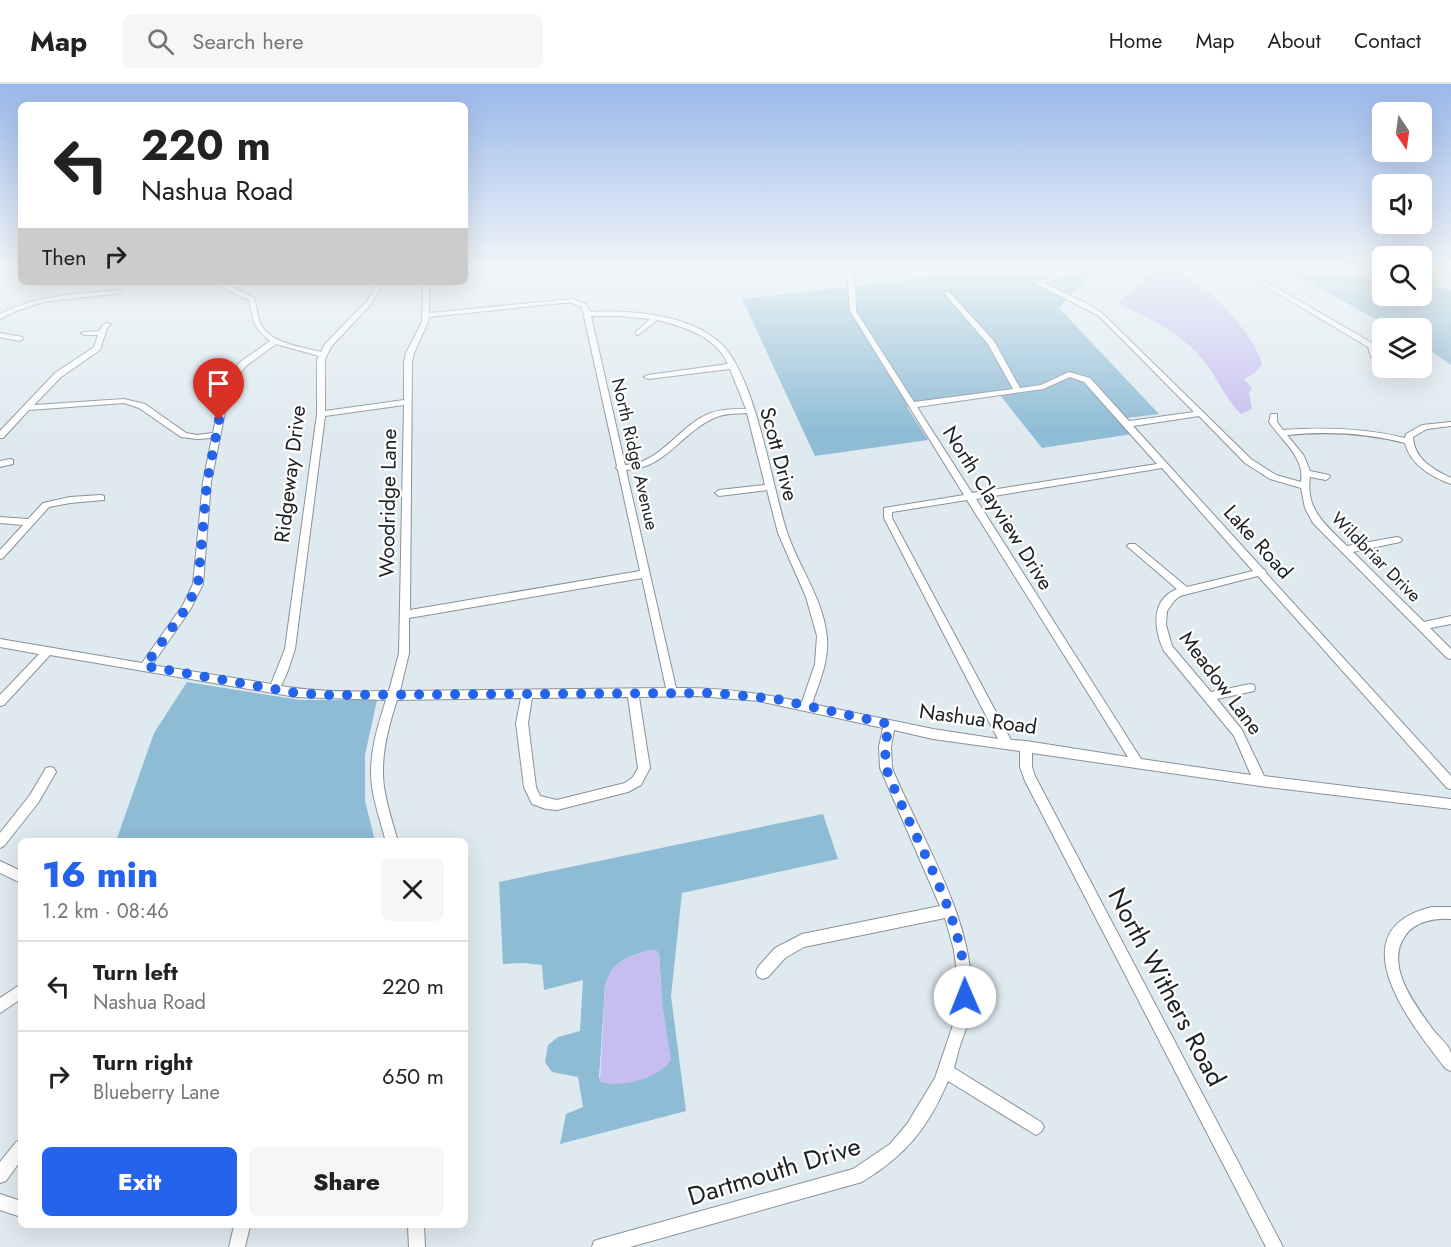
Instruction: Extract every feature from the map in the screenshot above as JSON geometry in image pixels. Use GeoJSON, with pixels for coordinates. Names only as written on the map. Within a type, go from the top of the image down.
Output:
{"type":"FeatureCollection","features":[{"type":"Feature","properties":{"kind":"street"},"geometry":{"type":"LineString","coordinates":[[257,323],[264,333],[275,341],[322,355],[351,323]]}},
{"type":"Feature","properties":{"kind":"street","name":"Woodridge Lane"},"geometry":{"type":"LineString","coordinates":[[394,694],[404,653],[410,353],[424,323]]}},
{"type":"Feature","properties":{"kind":"street","name":"North Ridge Avenue"},"geometry":{"type":"LineString","coordinates":[[589,323],[672,692]]}},
{"type":"Feature","properties":{"kind":"street"},"geometry":{"type":"LineString","coordinates":[[638,333],[649,323]]}},
{"type":"Feature","properties":{"kind":"street","name":"Scott Drive"},"geometry":{"type":"LineString","coordinates":[[673,323],[701,334],[717,344],[733,366],[749,411],[783,533],[810,596],[822,637],[818,676],[806,706]]}},
{"type":"Feature","properties":{"kind":"street","name":"North Clayview Drive"},"geometry":{"type":"LineString","coordinates":[[861,323],[1137,762]]}},
{"type":"Feature","properties":{"kind":"street"},"geometry":{"type":"LineString","coordinates":[[912,405],[1017,390],[991,343],[974,323]]}},
{"type":"Feature","properties":{"kind":"street"},"geometry":{"type":"LineString","coordinates":[[1109,323],[1237,452],[1254,465],[1282,480],[1305,486]]}},
{"type":"Feature","properties":{"kind":"street"},"geometry":{"type":"LineString","coordinates":[[1333,323],[1371,346],[1372,349]]}},
{"type":"Feature","properties":{"kind":"street"},"geometry":{"type":"LineString","coordinates":[[0,436],[58,375],[97,348],[108,324]]}},
{"type":"Feature","properties":{"kind":"street"},"geometry":{"type":"LineString","coordinates":[[85,333],[102,333]]}},
{"type":"Feature","properties":{"kind":"street"},"geometry":{"type":"LineString","coordinates":[[0,335],[19,339]]}},
{"type":"Feature","properties":{"kind":"street"},"geometry":{"type":"LineString","coordinates":[[145,666],[187,607],[198,584],[207,482],[223,395],[230,379],[249,359],[275,341]]}},
{"type":"Feature","properties":{"kind":"street","name":"Ridgeway Drive"},"geometry":{"type":"LineString","coordinates":[[273,689],[282,673],[290,649],[321,414],[322,355]]}},
{"type":"Feature","properties":{"kind":"street"},"geometry":{"type":"LineString","coordinates":[[648,377],[733,366]]}},
{"type":"Feature","properties":{"kind":"street","name":"Lake Road"},"geometry":{"type":"LineString","coordinates":[[1017,390],[1043,387],[1069,374],[1079,375],[1093,385],[1451,784]]}},
{"type":"Feature","properties":{"kind":"street"},"geometry":{"type":"LineString","coordinates":[[28,408],[124,401],[142,406],[184,435],[194,437],[216,435]]}},
{"type":"Feature","properties":{"kind":"street"},"geometry":{"type":"LineString","coordinates":[[321,414],[408,402]]}},
{"type":"Feature","properties":{"kind":"street"},"geometry":{"type":"LineString","coordinates":[[620,468],[636,468],[652,462],[711,416],[749,411]]}},
{"type":"Feature","properties":{"kind":"street"},"geometry":{"type":"LineString","coordinates":[[1127,423],[1199,414]]}},
{"type":"Feature","properties":{"kind":"street"},"geometry":{"type":"LineString","coordinates":[[1274,416],[1273,422],[1290,442],[1306,474],[1326,477]]}},
{"type":"Feature","properties":{"kind":"street"},"geometry":{"type":"LineString","coordinates":[[1451,424],[1421,429],[1409,436],[1408,441],[1419,461],[1451,481]]}},
{"type":"Feature","properties":{"kind":"street"},"geometry":{"type":"LineString","coordinates":[[1282,433],[1336,428],[1362,430],[1408,441]]}},
{"type":"Feature","properties":{"kind":"street"},"geometry":{"type":"LineString","coordinates":[[0,464],[10,462]]}},
{"type":"Feature","properties":{"kind":"street"},"geometry":{"type":"LineString","coordinates":[[1007,744],[888,518],[887,510],[1165,465]]}},
{"type":"Feature","properties":{"kind":"street","name":"Wildbriar Drive"},"geometry":{"type":"LineString","coordinates":[[1306,474],[1306,501],[1312,515],[1344,550],[1451,655]]}},
{"type":"Feature","properties":{"kind":"street"},"geometry":{"type":"LineString","coordinates":[[719,493],[770,487]]}},
{"type":"Feature","properties":{"kind":"street"},"geometry":{"type":"LineString","coordinates":[[0,556],[46,505],[70,500],[101,498]]}},
{"type":"Feature","properties":{"kind":"street"},"geometry":{"type":"LineString","coordinates":[[0,520],[30,522]]}},
{"type":"Feature","properties":{"kind":"street"},"geometry":{"type":"LineString","coordinates":[[1344,550],[1397,540]]}},
{"type":"Feature","properties":{"kind":"street"},"geometry":{"type":"LineString","coordinates":[[1132,546],[1184,590]]}},
{"type":"Feature","properties":{"kind":"street","name":"Meadow Lane"},"geometry":{"type":"LineString","coordinates":[[1260,780],[1238,733],[1174,657],[1165,644],[1160,627],[1163,607],[1171,597],[1184,590],[1262,572]]}},
{"type":"Feature","properties":{"kind":"street"},"geometry":{"type":"LineString","coordinates":[[404,615],[645,574]]}},
{"type":"Feature","properties":{"kind":"street"},"geometry":{"type":"LineString","coordinates":[[1422,626],[1451,620]]}},
{"type":"Feature","properties":{"kind":"street","name":"Nashua Road"},"geometry":{"type":"LineString","coordinates":[[0,643],[273,689],[330,695],[633,692],[738,695],[806,706],[933,734],[1451,804]]}},
{"type":"Feature","properties":{"kind":"street"},"geometry":{"type":"LineString","coordinates":[[0,702],[48,651]]}},
{"type":"Feature","properties":{"kind":"street"},"geometry":{"type":"LineString","coordinates":[[1207,697],[1250,688]]}},
{"type":"Feature","properties":{"kind":"street"},"geometry":{"type":"LineString","coordinates":[[527,693],[522,723],[530,787],[537,800],[551,805],[628,787],[640,777],[644,768],[633,692]]}},
{"type":"Feature","properties":{"kind":"street"},"geometry":{"type":"LineString","coordinates":[[391,838],[380,796],[377,769],[383,729],[394,694]]}},
{"type":"Feature","properties":{"kind":"street","name":"Dartmouth Drive"},"geometry":{"type":"LineString","coordinates":[[600,1247],[856,1176],[885,1160],[901,1146],[918,1124],[947,1071],[964,1013],[966,981],[963,955],[948,910],[886,768],[885,747],[889,724]]}},
{"type":"Feature","properties":{"kind":"street","name":"North Withers Road"},"geometry":{"type":"LineString","coordinates":[[1026,747],[1026,767],[1029,777],[1275,1247]]}},
{"type":"Feature","properties":{"kind":"street"},"geometry":{"type":"LineString","coordinates":[[0,842],[34,799],[50,772]]}},
{"type":"Feature","properties":{"kind":"street"},"geometry":{"type":"LineString","coordinates":[[0,867],[18,876]]}},
{"type":"Feature","properties":{"kind":"street"},"geometry":{"type":"LineString","coordinates":[[763,972],[780,953],[802,941],[948,910]]}},
{"type":"Feature","properties":{"kind":"street"},"geometry":{"type":"LineString","coordinates":[[1451,913],[1423,916],[1408,922],[1395,939],[1392,956],[1393,974],[1400,993],[1451,1064]]}},
{"type":"Feature","properties":{"kind":"street"},"geometry":{"type":"LineString","coordinates":[[0,1006],[18,993]]}},
{"type":"Feature","properties":{"kind":"street"},"geometry":{"type":"LineString","coordinates":[[947,1071],[1036,1127]]}},
{"type":"Feature","properties":{"kind":"street"},"geometry":{"type":"LineString","coordinates":[[0,1176],[18,1151]]}},
{"type":"Feature","properties":{"kind":"street"},"geometry":{"type":"LineString","coordinates":[[0,1202],[18,1208]]}},
{"type":"Feature","properties":{"kind":"street"},"geometry":{"type":"LineString","coordinates":[[237,1247],[242,1228]]}},
{"type":"Feature","properties":{"kind":"street"},"geometry":{"type":"LineString","coordinates":[[416,1228],[417,1247]]}},
{"type":"Feature","properties":{"kind":"shaded area"},"geometry":{"type":"Polygon","coordinates":[[[753,323],[1073,323],[1159,414],[1119,419],[1132,434],[1042,448],[1000,395],[907,407],[928,440],[815,456],[753,323]]]}},
{"type":"Feature","properties":{"kind":"shaded area"},"geometry":{"type":"Polygon","coordinates":[[[1157,323],[1238,323],[1258,352],[1262,364],[1255,373],[1244,379],[1252,388],[1249,394],[1252,409],[1241,414],[1230,402],[1204,361],[1175,334],[1157,323]]]}},
{"type":"Feature","properties":{"kind":"shaded area"},"geometry":{"type":"Polygon","coordinates":[[[1432,323],[1451,323],[1451,365],[1432,352],[1432,323]]]}},
{"type":"Feature","properties":{"kind":"shaded area"},"geometry":{"type":"Polygon","coordinates":[[[187,682],[300,700],[377,700],[365,755],[365,801],[374,838],[117,838],[154,733],[187,682]]]}},
{"type":"Feature","properties":{"kind":"shaded area"},"geometry":{"type":"Polygon","coordinates":[[[823,814],[838,859],[682,893],[671,996],[686,1111],[560,1144],[566,1114],[583,1107],[578,1077],[552,1072],[545,1062],[548,1045],[558,1037],[580,1031],[583,980],[544,990],[542,965],[503,964],[499,882],[823,814]],[[649,950],[627,958],[612,970],[608,977],[605,985],[599,1079],[662,1002],[659,954],[649,950]]]}},
{"type":"Feature","properties":{"kind":"shaded area"},"geometry":{"type":"Polygon","coordinates":[[[649,950],[656,950],[659,953],[662,1002],[671,1060],[665,1067],[649,1077],[629,1083],[600,1082],[605,985],[612,970],[621,961],[649,950]]]}},
{"type":"Feature","properties":{"kind":"route"},"geometry":{"type":"LineString","coordinates":[[219,420],[207,482],[198,584],[187,607],[145,666],[296,693],[330,695],[672,692],[732,694],[776,699],[889,724],[885,747],[886,768],[948,910],[963,955],[965,997]]}}]}
